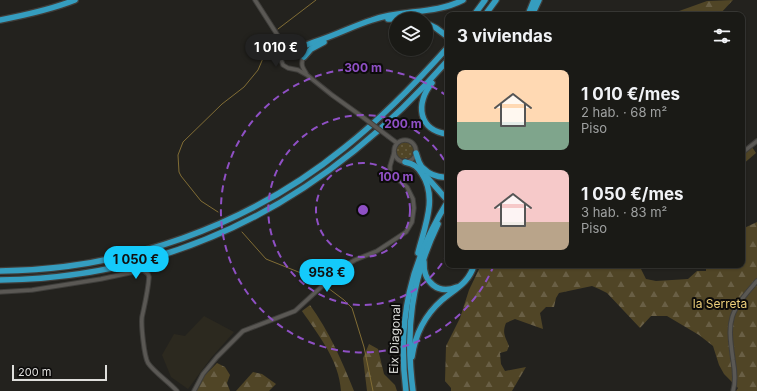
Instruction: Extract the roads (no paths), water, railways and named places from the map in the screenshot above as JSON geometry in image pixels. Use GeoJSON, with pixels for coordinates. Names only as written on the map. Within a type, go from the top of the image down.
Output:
{"type":"FeatureCollection","features":[{"type":"Feature","properties":{"kind":"highway"},"geometry":{"type":"LineString","coordinates":[[0,20],[37,13],[75,0]]}},
{"type":"Feature","properties":{"kind":"highway"},"geometry":{"type":"LineString","coordinates":[[295,46],[304,46],[389,15],[438,9],[463,0]]}},
{"type":"Feature","properties":{"kind":"highway"},"geometry":{"type":"LineString","coordinates":[[476,12],[485,0]]}},
{"type":"Feature","properties":{"kind":"highway"},"geometry":{"type":"LineString","coordinates":[[487,12],[497,0]]}},
{"type":"Feature","properties":{"kind":"highway"},"geometry":{"type":"LineString","coordinates":[[490,12],[497,0]]}},
{"type":"Feature","properties":{"kind":"highway"},"geometry":{"type":"LineString","coordinates":[[529,12],[534,0]]}},
{"type":"Feature","properties":{"kind":"highway"},"geometry":{"type":"LineString","coordinates":[[533,12],[539,0]]}},
{"type":"Feature","properties":{"kind":"highway"},"geometry":{"type":"LineString","coordinates":[[303,60],[309,51],[318,44],[375,21],[389,18]]}},
{"type":"Feature","properties":{"kind":"highway"},"geometry":{"type":"LineString","coordinates":[[433,27],[445,35]]}},
{"type":"Feature","properties":{"kind":"highway"},"geometry":{"type":"LineString","coordinates":[[0,271],[56,268],[119,257],[182,239],[241,214],[304,178],[343,149],[395,103],[445,50]]}},
{"type":"Feature","properties":{"kind":"highway"},"geometry":{"type":"LineString","coordinates":[[0,280],[58,276],[123,265],[185,247],[245,222],[302,190],[354,152],[402,109],[445,63]]}},
{"type":"Feature","properties":{"kind":"highway"},"geometry":{"type":"LineString","coordinates":[[445,69],[428,88],[421,104],[422,115],[427,124],[439,133],[445,134]]}},
{"type":"Feature","properties":{"kind":"highway"},"geometry":{"type":"LineString","coordinates":[[408,296],[410,282],[430,203],[428,186],[420,168],[416,153]]}},
{"type":"Feature","properties":{"kind":"highway"},"geometry":{"type":"LineString","coordinates":[[403,162],[412,164],[433,175],[445,177]]}},
{"type":"Feature","properties":{"kind":"highway"},"geometry":{"type":"LineString","coordinates":[[420,168],[445,197]]}},
{"type":"Feature","properties":{"kind":"highway","name":"Eix Diagonal"},"geometry":{"type":"LineString","coordinates":[[406,391],[403,357],[408,296],[417,262],[425,243],[445,206]]}},
{"type":"Feature","properties":{"kind":"highway","name":"Eix Diagonal"},"geometry":{"type":"LineString","coordinates":[[413,388],[410,345],[412,306],[419,270],[431,239],[445,213]]}},
{"type":"Feature","properties":{"kind":"highway"},"geometry":{"type":"LineString","coordinates":[[431,239],[424,268],[427,279],[434,285],[445,289],[456,287],[465,280],[470,268]]}},
{"type":"Feature","properties":{"kind":"highway"},"geometry":{"type":"LineString","coordinates":[[413,388],[412,356],[416,340],[427,316],[436,306],[464,284],[474,268]]}},
{"type":"Feature","properties":{"kind":"street"},"geometry":{"type":"LineString","coordinates":[[255,0],[280,39],[282,44],[282,52],[280,57],[283,65],[307,75],[397,143]]}},
{"type":"Feature","properties":{"kind":"street"},"geometry":{"type":"LineString","coordinates":[[280,39],[295,46],[302,52],[303,67],[307,75]]}},
{"type":"Feature","properties":{"kind":"street"},"geometry":{"type":"LineString","coordinates":[[282,52],[285,48],[295,46]]}},
{"type":"Feature","properties":{"kind":"street"},"geometry":{"type":"LineString","coordinates":[[293,68],[303,60]]}},
{"type":"Feature","properties":{"kind":"street"},"geometry":{"type":"LineString","coordinates":[[194,391],[203,374],[242,331],[295,311],[349,263],[377,251],[404,235],[409,229],[413,213],[413,199],[407,187],[391,174],[390,166],[397,143],[404,140],[410,141],[414,145],[416,153],[414,158],[411,161],[395,162],[390,166]]}},
{"type":"Feature","properties":{"kind":"street"},"geometry":{"type":"LineString","coordinates":[[745,151],[757,141]]}},
{"type":"Feature","properties":{"kind":"street"},"geometry":{"type":"LineString","coordinates":[[394,153],[396,158],[403,162]]}},
{"type":"Feature","properties":{"kind":"street"},"geometry":{"type":"LineString","coordinates":[[0,292],[38,289],[101,279],[143,270],[149,277],[147,298],[142,321],[145,357],[150,365],[177,391]]}},
{"type":"Feature","properties":{"kind":"street"},"geometry":{"type":"LineString","coordinates":[[733,391],[735,378],[730,333],[731,320],[738,304],[757,281]]}},
{"type":"Feature","properties":{"kind":"waterway"},"geometry":{"type":"LineString","coordinates":[[278,29],[316,0]]}},
{"type":"Feature","properties":{"kind":"waterway"},"geometry":{"type":"LineString","coordinates":[[218,212],[201,201],[181,176],[179,172],[178,155],[183,142],[222,104],[244,87],[258,70],[273,35]]}},
{"type":"Feature","properties":{"kind":"waterway"},"geometry":{"type":"LineString","coordinates":[[242,232],[266,259],[306,275],[322,284]]}},
{"type":"Feature","properties":{"kind":"waterway"},"geometry":{"type":"LineString","coordinates":[[324,285],[352,308],[364,347],[373,391]]}},
{"type":"Feature","properties":{"kind":"park label","name":"la Serreta"},"geometry":{"type":"Point","coordinates":[720,304]}}]}
